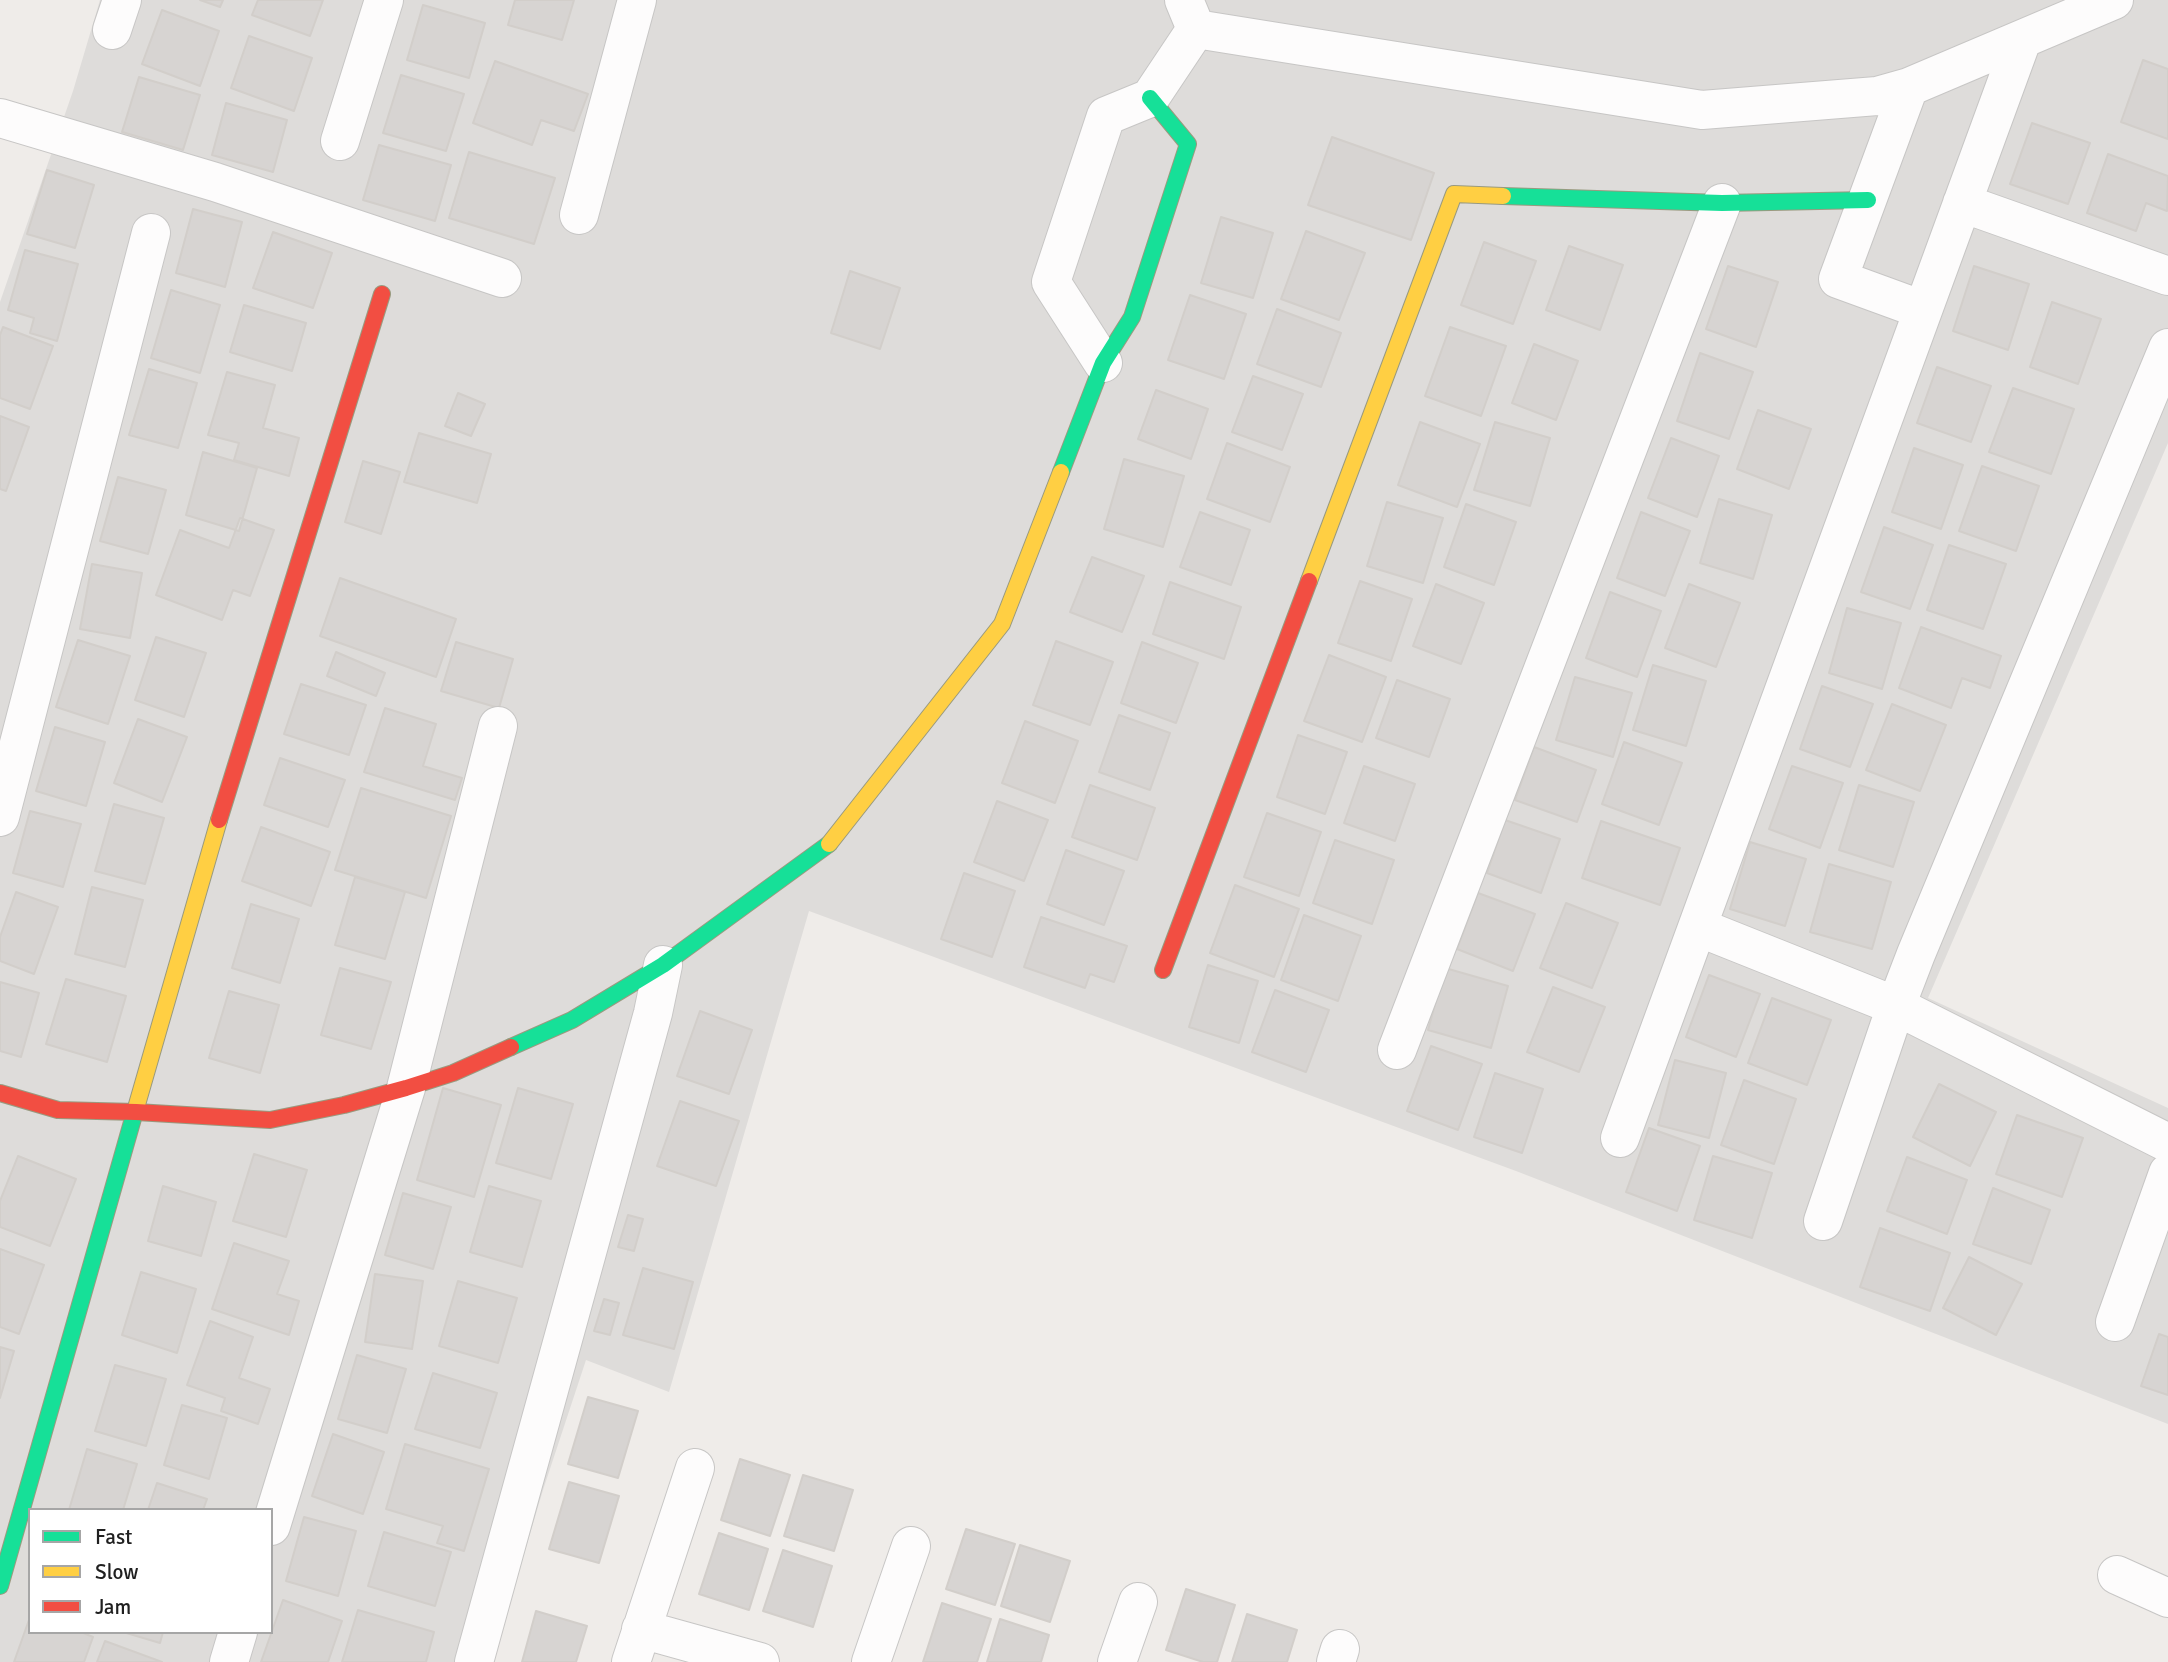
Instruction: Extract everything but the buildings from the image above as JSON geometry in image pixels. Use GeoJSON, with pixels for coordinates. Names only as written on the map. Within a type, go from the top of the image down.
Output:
{"type":"FeatureCollection","features":[{"type":"Feature","properties":{"kind":"street"},"geometry":{"type":"LineString","coordinates":[[340,141],[384,0]]}},
{"type":"Feature","properties":{"kind":"street"},"geometry":{"type":"LineString","coordinates":[[579,215],[638,0]]}},
{"type":"Feature","properties":{"kind":"street"},"geometry":{"type":"LineString","coordinates":[[1103,363],[1051,282],[1106,116],[1150,98],[1190,14],[1702,110],[1877,96],[1909,87],[2114,0]]}},
{"type":"Feature","properties":{"kind":"street"},"geometry":{"type":"LineString","coordinates":[[1620,1138],[2022,40]]}},
{"type":"Feature","properties":{"kind":"street"},"geometry":{"type":"LineString","coordinates":[[1909,87],[1838,279],[1923,310]]}},
{"type":"Feature","properties":{"kind":"street"},"geometry":{"type":"LineString","coordinates":[[0,1093],[58,1110],[270,1120],[344,1105],[406,1088],[453,1073],[572,1020],[663,965],[831,843],[1002,624],[1103,363],[1132,317],[1188,144],[1150,98]]}},
{"type":"Feature","properties":{"kind":"street"},"geometry":{"type":"LineString","coordinates":[[0,118],[215,182],[502,278]]}},
{"type":"Feature","properties":{"kind":"street"},"geometry":{"type":"LineString","coordinates":[[1163,970],[1454,194],[1722,203],[1867,200]]}},
{"type":"Feature","properties":{"kind":"street"},"geometry":{"type":"LineString","coordinates":[[1397,1050],[1722,203]]}},
{"type":"Feature","properties":{"kind":"street"},"geometry":{"type":"LineString","coordinates":[[1962,203],[2168,276]]}},
{"type":"Feature","properties":{"kind":"street"},"geometry":{"type":"LineString","coordinates":[[0,817],[151,233]]}},
{"type":"Feature","properties":{"kind":"street"},"geometry":{"type":"LineString","coordinates":[[0,1586],[211,846],[382,294]]}},
{"type":"Feature","properties":{"kind":"street"},"geometry":{"type":"LineString","coordinates":[[1823,1221],[1896,1006],[2168,348]]}},
{"type":"Feature","properties":{"kind":"street"},"geometry":{"type":"LineString","coordinates":[[273,1520],[406,1088],[498,726]]}},
{"type":"Feature","properties":{"kind":"street"},"geometry":{"type":"LineString","coordinates":[[1698,927],[1896,1006],[2168,1143]]}},
{"type":"Feature","properties":{"kind":"street"},"geometry":{"type":"LineString","coordinates":[[474,1662],[653,1013],[663,965]]}},
{"type":"Feature","properties":{"kind":"street"},"geometry":{"type":"LineString","coordinates":[[2115,1322],[2168,1173]]}},
{"type":"Feature","properties":{"kind":"street"},"geometry":{"type":"LineString","coordinates":[[695,1468],[636,1645],[760,1662]]}},
{"type":"Feature","properties":{"kind":"street"},"geometry":{"type":"LineString","coordinates":[[871,1662],[911,1546]]}},
{"type":"Feature","properties":{"kind":"street"},"geometry":{"type":"LineString","coordinates":[[2117,1575],[2168,1598]]}},
{"type":"Feature","properties":{"kind":"street"},"geometry":{"type":"LineString","coordinates":[[1117,1662],[1138,1602]]}},
{"type":"Feature","properties":{"kind":"street"},"geometry":{"type":"LineString","coordinates":[[229,1662],[237,1634]]}},
{"type":"Feature","properties":{"kind":"shaded area"},"geometry":{"type":"Polygon","coordinates":[[[100,0],[2168,0],[2168,443],[1928,998],[2168,1108],[2168,1424],[1516,1171],[809,911],[669,1392],[586,1360],[543,1490],[492,1662],[0,1662],[0,302],[73,91],[100,0]]]}},
{"type":"Feature","properties":{"kind":"traffic: fast"},"geometry":{"type":"LineString","coordinates":[[1061,472],[1103,363],[1132,317],[1188,144],[1150,98]]}},
{"type":"Feature","properties":{"kind":"traffic: fast"},"geometry":{"type":"LineString","coordinates":[[1503,196],[1722,203],[1868,200]]}},
{"type":"Feature","properties":{"kind":"traffic: fast"},"geometry":{"type":"LineString","coordinates":[[511,1047],[572,1020],[663,965],[829,844]]}},
{"type":"Feature","properties":{"kind":"traffic: fast"},"geometry":{"type":"LineString","coordinates":[[0,1586],[136,1108]]}},
{"type":"Feature","properties":{"kind":"traffic: slow"},"geometry":{"type":"LineString","coordinates":[[1309,581],[1454,194],[1503,196]]}},
{"type":"Feature","properties":{"kind":"traffic: slow"},"geometry":{"type":"LineString","coordinates":[[829,844],[1002,624],[1061,472]]}},
{"type":"Feature","properties":{"kind":"traffic: slow"},"geometry":{"type":"LineString","coordinates":[[136,1108],[219,820]]}},
{"type":"Feature","properties":{"kind":"traffic: jam"},"geometry":{"type":"LineString","coordinates":[[219,820],[382,294]]}},
{"type":"Feature","properties":{"kind":"traffic: jam"},"geometry":{"type":"LineString","coordinates":[[1163,970],[1309,581]]}},
{"type":"Feature","properties":{"kind":"traffic: jam"},"geometry":{"type":"LineString","coordinates":[[0,1093],[58,1110],[270,1120],[344,1105],[406,1088],[453,1073],[511,1047]]}}]}
